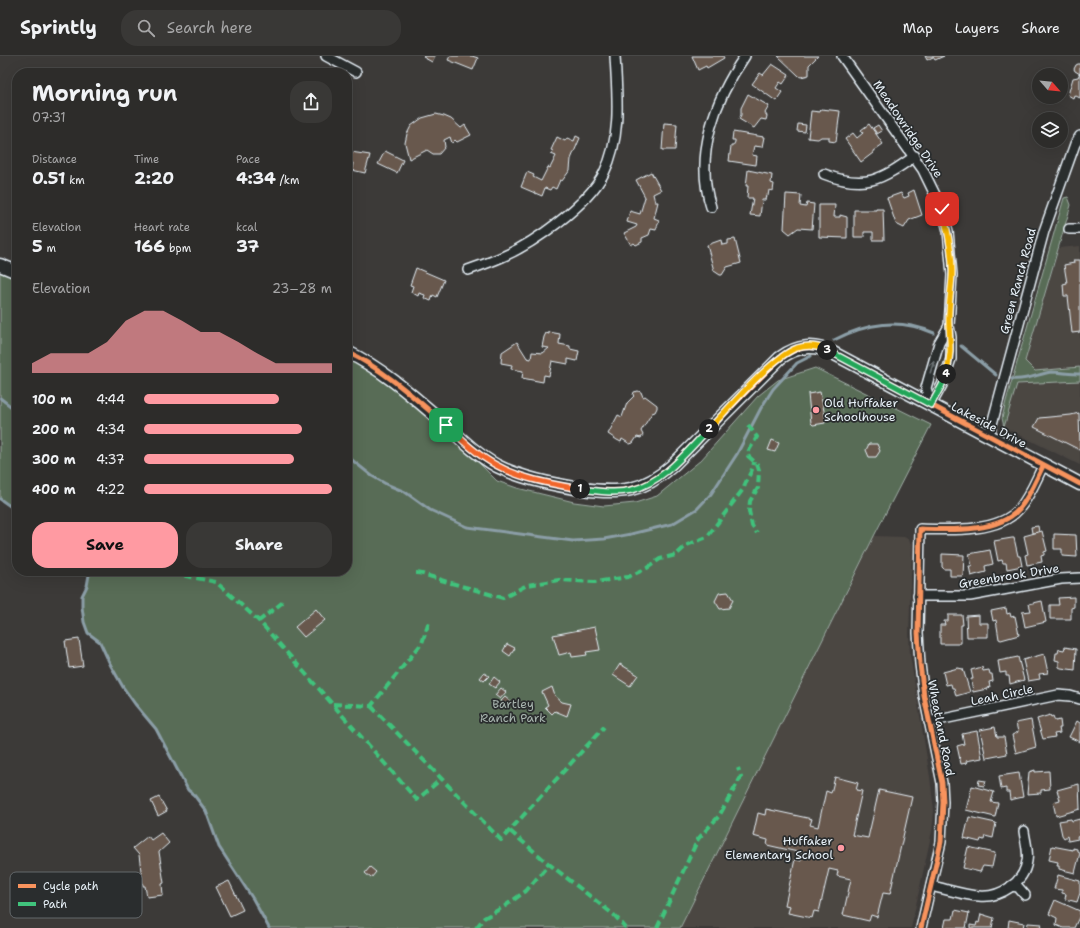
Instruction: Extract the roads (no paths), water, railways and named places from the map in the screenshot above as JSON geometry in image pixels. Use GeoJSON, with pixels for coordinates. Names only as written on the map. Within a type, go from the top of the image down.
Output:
{"type":"FeatureCollection","features":[{"type":"Feature","properties":{"kind":"street"},"geometry":{"type":"LineString","coordinates":[[326,56],[348,68]]}},
{"type":"Feature","properties":{"kind":"street"},"geometry":{"type":"LineString","coordinates":[[468,270],[503,257],[532,240],[567,215],[593,190],[604,173],[615,136],[618,105],[615,56]]}},
{"type":"Feature","properties":{"kind":"street"},"geometry":{"type":"LineString","coordinates":[[711,207],[706,191],[707,150],[710,130],[723,92],[745,56]]}},
{"type":"Feature","properties":{"kind":"street","name":"Meadowridge Drive"},"geometry":{"type":"LineString","coordinates":[[842,56],[915,156],[942,209],[950,244],[952,275],[949,326],[951,337],[951,359],[942,385],[931,405]]}},
{"type":"Feature","properties":{"kind":"street"},"geometry":{"type":"LineString","coordinates":[[352,70],[356,72]]}},
{"type":"Feature","properties":{"kind":"street","name":"Green Ranch Road"},"geometry":{"type":"LineString","coordinates":[[989,435],[1044,231],[1075,144],[1080,136]]}},
{"type":"Feature","properties":{"kind":"street"},"geometry":{"type":"LineString","coordinates":[[824,174],[836,179],[864,183],[878,179],[892,172],[915,156]]}},
{"type":"Feature","properties":{"kind":"street"},"geometry":{"type":"LineString","coordinates":[[1069,229],[1080,229]]}},
{"type":"Feature","properties":{"kind":"street"},"geometry":{"type":"LineString","coordinates":[[0,264],[12,270]]}},
{"type":"Feature","properties":{"kind":"street"},"geometry":{"type":"LineString","coordinates":[[931,405],[926,388],[939,343],[949,326]]}},
{"type":"Feature","properties":{"kind":"street","name":"Lakeside Drive"},"geometry":{"type":"LineString","coordinates":[[352,355],[383,374],[435,415],[474,449],[496,465],[537,480],[578,488],[604,492],[631,490],[648,484],[672,466],[780,358],[802,347],[815,346],[833,353],[989,435],[1043,466],[1080,484]]}},
{"type":"Feature","properties":{"kind":"street","name":"Wheatland Road"},"geometry":{"type":"LineString","coordinates":[[921,928],[940,842],[943,802],[942,782],[929,722],[920,664],[918,596],[920,529],[955,530],[1000,522],[1010,517],[1019,509],[1025,500],[1043,466]]}},
{"type":"Feature","properties":{"kind":"street","name":"Greenbrook Drive"},"geometry":{"type":"LineString","coordinates":[[918,596],[970,596],[1061,579],[1080,578]]}},
{"type":"Feature","properties":{"kind":"street","name":"Leah Circle"},"geometry":{"type":"LineString","coordinates":[[929,722],[1058,695],[1080,698]]}},
{"type":"Feature","properties":{"kind":"street"},"geometry":{"type":"LineString","coordinates":[[931,886],[979,896],[991,896],[1002,892],[1019,879],[1025,869],[1028,860],[1024,831]]}},
{"type":"Feature","properties":{"kind":"street"},"geometry":{"type":"LineString","coordinates":[[1011,886],[1018,887],[1025,895]]}},
{"type":"Feature","properties":{"kind":"waterway"},"geometry":{"type":"LineString","coordinates":[[834,340],[846,334],[871,326],[883,324],[908,325],[934,333]]}},
{"type":"Feature","properties":{"kind":"waterway"},"geometry":{"type":"LineString","coordinates":[[961,346],[996,375]]}},
{"type":"Feature","properties":{"kind":"waterway"},"geometry":{"type":"LineString","coordinates":[[352,460],[372,476],[405,492],[430,510],[467,527],[573,541],[604,539],[631,534],[672,524],[697,509],[711,494],[737,454],[761,408],[773,389],[797,363],[811,356]]}},
{"type":"Feature","properties":{"kind":"waterway"},"geometry":{"type":"LineString","coordinates":[[1012,379],[1027,378],[1051,372],[1080,374]]}},
{"type":"Feature","properties":{"kind":"waterway"},"geometry":{"type":"LineString","coordinates":[[0,398],[12,407]]}},
{"type":"Feature","properties":{"kind":"waterway"},"geometry":{"type":"LineString","coordinates":[[0,499],[12,507]]}},
{"type":"Feature","properties":{"kind":"waterway"},"geometry":{"type":"LineString","coordinates":[[89,576],[87,586],[82,596],[84,622],[88,633],[100,642],[123,687],[156,729],[188,790],[194,795],[206,811],[219,847],[253,899],[269,928]]}},
{"type":"Feature","properties":{"kind":"place","name":"Old Huffaker Schoolhouse"},"geometry":{"type":"Point","coordinates":[816,410]}},
{"type":"Feature","properties":{"kind":"place","name":"Huffaker Elementary School"},"geometry":{"type":"Point","coordinates":[841,848]}},
{"type":"Feature","properties":{"kind":"park label","name":"Bartley Ranch Park"},"geometry":{"type":"Point","coordinates":[513,711]}}]}
